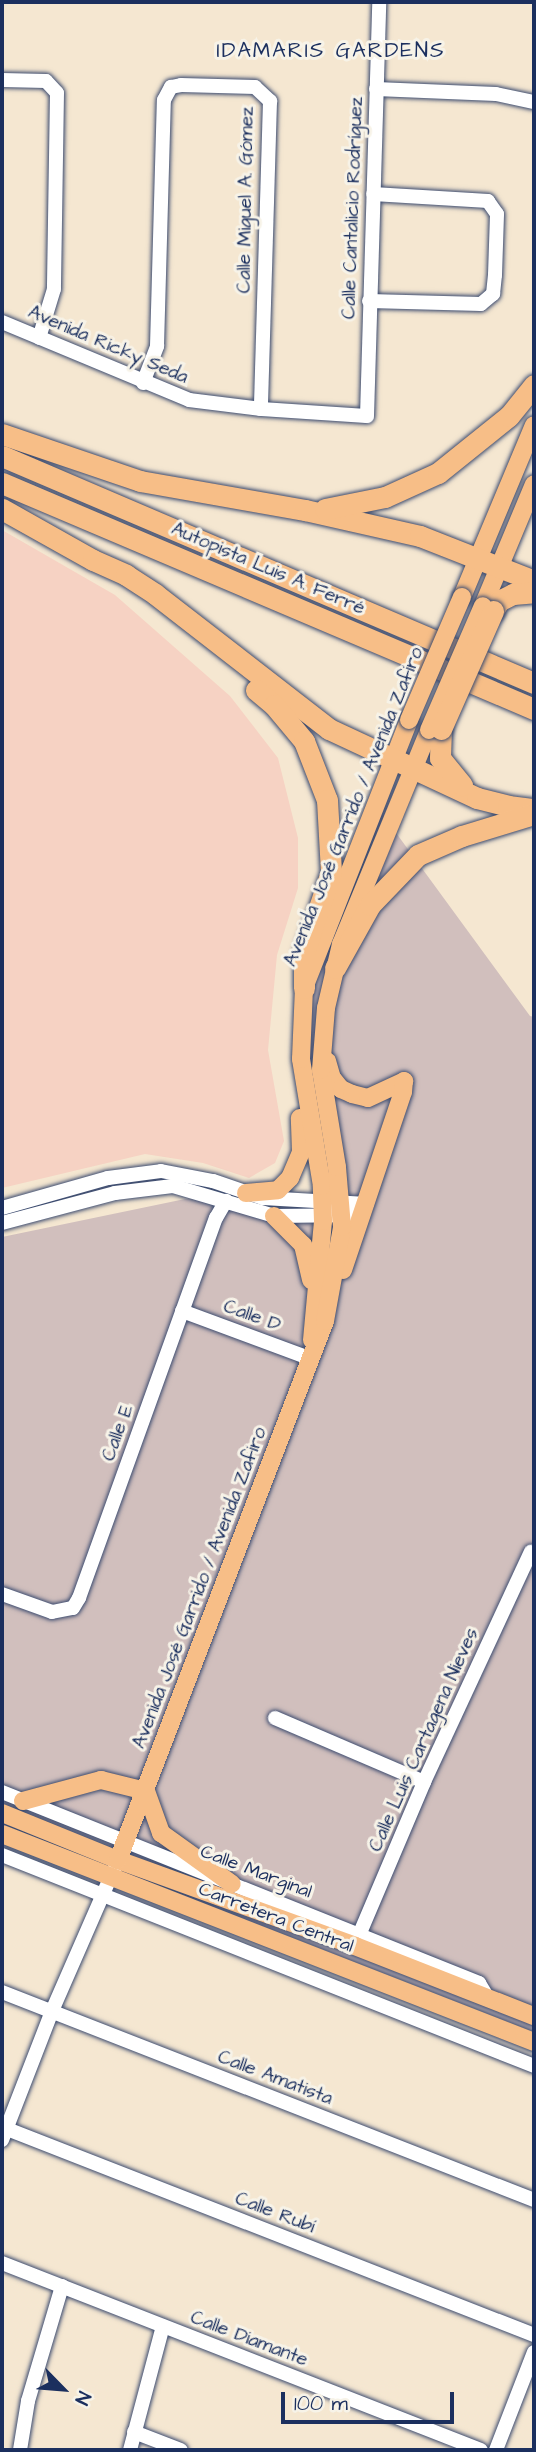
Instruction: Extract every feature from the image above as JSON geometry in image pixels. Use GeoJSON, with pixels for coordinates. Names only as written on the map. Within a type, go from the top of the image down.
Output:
{"type":"FeatureCollection","features":[{"type":"Feature","properties":{"kind":"highway"},"geometry":{"type":"LineString","coordinates":[[305,510],[362,504],[396,493],[438,473],[509,416],[534,386]]}},
{"type":"Feature","properties":{"kind":"highway"},"geometry":{"type":"LineString","coordinates":[[2,434],[140,481],[305,510],[400,531],[534,580]]}},
{"type":"Feature","properties":{"kind":"highway","name":"Autopista Luis A. Ferré"},"geometry":{"type":"LineString","coordinates":[[2,456],[534,682]]}},
{"type":"Feature","properties":{"kind":"highway","name":"Autopista Luis A. Ferré"},"geometry":{"type":"LineString","coordinates":[[2,483],[534,709]]}},
{"type":"Feature","properties":{"kind":"highway"},"geometry":{"type":"LineString","coordinates":[[2,509],[93,560],[126,575],[155,594],[329,729],[495,804],[534,808]]}},
{"type":"Feature","properties":{"kind":"highway"},"geometry":{"type":"LineString","coordinates":[[93,560],[274,705],[304,741],[327,800],[332,850],[325,897],[304,952],[304,988]]}},
{"type":"Feature","properties":{"kind":"highway"},"geometry":{"type":"LineString","coordinates":[[470,794],[440,758],[435,730],[488,609],[513,594],[534,592]]}},
{"type":"Feature","properties":{"kind":"highway"},"geometry":{"type":"LineString","coordinates":[[335,968],[370,905],[418,855],[461,836],[534,814]]}},
{"type":"Feature","properties":{"kind":"main road","name":"Avenida José Garrido / Avenida Zafiro"},"geometry":{"type":"LineString","coordinates":[[321,1309],[323,1208],[301,1059],[304,988],[409,720],[534,425]]}},
{"type":"Feature","properties":{"kind":"main road"},"geometry":{"type":"LineString","coordinates":[[488,609],[501,567],[534,484]]}},
{"type":"Feature","properties":{"kind":"main road","name":"Avenida José Garrido / Avenida Zafiro"},"geometry":{"type":"LineString","coordinates":[[118,1860],[311,1353],[341,1209],[321,1070],[326,1008],[341,944],[414,768],[435,730]]}},
{"type":"Feature","properties":{"kind":"main road"},"geometry":{"type":"LineString","coordinates":[[321,1309],[365,1210],[404,1081],[368,1098],[352,1094],[341,1089],[332,1078],[323,1048]]}},
{"type":"Feature","properties":{"kind":"main road"},"geometry":{"type":"LineString","coordinates":[[246,1193],[278,1190],[297,1166],[301,1152],[298,1104],[301,1059]]}},
{"type":"Feature","properties":{"kind":"main road"},"geometry":{"type":"LineString","coordinates":[[274,1216],[303,1245],[321,1309]]}},
{"type":"Feature","properties":{"kind":"main road"},"geometry":{"type":"LineString","coordinates":[[23,1801],[102,1780],[146,1791],[161,1833],[232,1884]]}},
{"type":"Feature","properties":{"kind":"main road","name":"Carretera Central"},"geometry":{"type":"LineString","coordinates":[[2,1813],[118,1860],[358,1940],[488,1998],[533,2015]]}},
{"type":"Feature","properties":{"kind":"main road","name":"Carretera Central"},"geometry":{"type":"LineString","coordinates":[[2,1834],[534,2042]]}},
{"type":"Feature","properties":{"kind":"main road"},"geometry":{"type":"LineString","coordinates":[[250,1931],[282,1931],[348,1956],[358,1940]]}},
{"type":"Feature","properties":{"kind":"street","name":"Calle Cantalicio Rodríguez"},"geometry":{"type":"LineString","coordinates":[[367,416],[379,2]]}},
{"type":"Feature","properties":{"kind":"street"},"geometry":{"type":"LineString","coordinates":[[2,80],[46,81],[57,93],[54,289],[40,338]]}},
{"type":"Feature","properties":{"kind":"street","name":"Calle Miguel A. Gómez"},"geometry":{"type":"LineString","coordinates":[[144,383],[157,346],[164,100],[171,87],[181,85],[255,87],[270,101],[261,409]]}},
{"type":"Feature","properties":{"kind":"street"},"geometry":{"type":"LineString","coordinates":[[376,89],[496,93],[534,102]]}},
{"type":"Feature","properties":{"kind":"street"},"geometry":{"type":"LineString","coordinates":[[369,301],[481,304],[493,294],[495,275],[497,214],[488,201],[373,194]]}},
{"type":"Feature","properties":{"kind":"street","name":"Avenida Ricky Seda"},"geometry":{"type":"LineString","coordinates":[[2,322],[189,400],[261,409],[367,416]]}},
{"type":"Feature","properties":{"kind":"street"},"geometry":{"type":"LineString","coordinates":[[2,1208],[108,1178],[161,1171],[214,1181],[246,1193],[279,1200],[323,1208],[365,1210]]}},
{"type":"Feature","properties":{"kind":"street"},"geometry":{"type":"LineString","coordinates":[[2,1223],[140,1189],[173,1186],[274,1216],[323,1208]]}},
{"type":"Feature","properties":{"kind":"street","name":"Calle E"},"geometry":{"type":"LineString","coordinates":[[2,1594],[52,1612],[73,1608],[216,1218],[226,1201]]}},
{"type":"Feature","properties":{"kind":"street","name":"Calle D"},"geometry":{"type":"LineString","coordinates":[[183,1311],[311,1353]]}},
{"type":"Feature","properties":{"kind":"street","name":"Calle Luis Cartagena Nieves"},"geometry":{"type":"LineString","coordinates":[[358,1940],[424,1782],[531,1552]]}},
{"type":"Feature","properties":{"kind":"street"},"geometry":{"type":"LineString","coordinates":[[275,1718],[424,1782]]}},
{"type":"Feature","properties":{"kind":"street","name":"Calle Marginal"},"geometry":{"type":"LineString","coordinates":[[2,1792],[232,1884],[358,1940]]}},
{"type":"Feature","properties":{"kind":"street"},"geometry":{"type":"LineString","coordinates":[[2,1855],[534,2066]]}},
{"type":"Feature","properties":{"kind":"street"},"geometry":{"type":"LineString","coordinates":[[3,2132],[118,1860]]}},
{"type":"Feature","properties":{"kind":"street","name":"Calle Amatista"},"geometry":{"type":"LineString","coordinates":[[2,1992],[534,2200]]}},
{"type":"Feature","properties":{"kind":"street","name":"Calle Rubí"},"geometry":{"type":"LineString","coordinates":[[3,2132],[534,2335]]}},
{"type":"Feature","properties":{"kind":"street","name":"Calle Diamante"},"geometry":{"type":"LineString","coordinates":[[2,2263],[481,2450]]}},
{"type":"Feature","properties":{"kind":"street"},"geometry":{"type":"LineString","coordinates":[[20,2450],[28,2401],[62,2286]]}},
{"type":"Feature","properties":{"kind":"street"},"geometry":{"type":"LineString","coordinates":[[131,2450],[163,2326]]}},
{"type":"Feature","properties":{"kind":"street"},"geometry":{"type":"LineString","coordinates":[[496,2450],[534,2353]]}},
{"type":"Feature","properties":{"kind":"street"},"geometry":{"type":"LineString","coordinates":[[134,2432],[181,2450]]}},
{"type":"Feature","properties":{"kind":"shaded area"},"geometry":{"type":"Polygon","coordinates":[[[2,530],[115,595],[230,696],[278,758],[298,838],[298,888],[277,955],[268,1050],[284,1141],[275,1163],[249,1178],[203,1163],[145,1154],[2,1188],[2,530]]]}},
{"type":"Feature","properties":{"kind":"shaded area"},"geometry":{"type":"Polygon","coordinates":[[[372,800],[530,1016],[534,1017],[534,2032],[2,1824],[2,1237],[185,1199],[321,1195],[301,1024],[372,800]]]}},
{"type":"Feature","properties":{"kind":"district","name":"IDAMARIS GARDENS"},"geometry":{"type":"Point","coordinates":[331,51]}}]}
